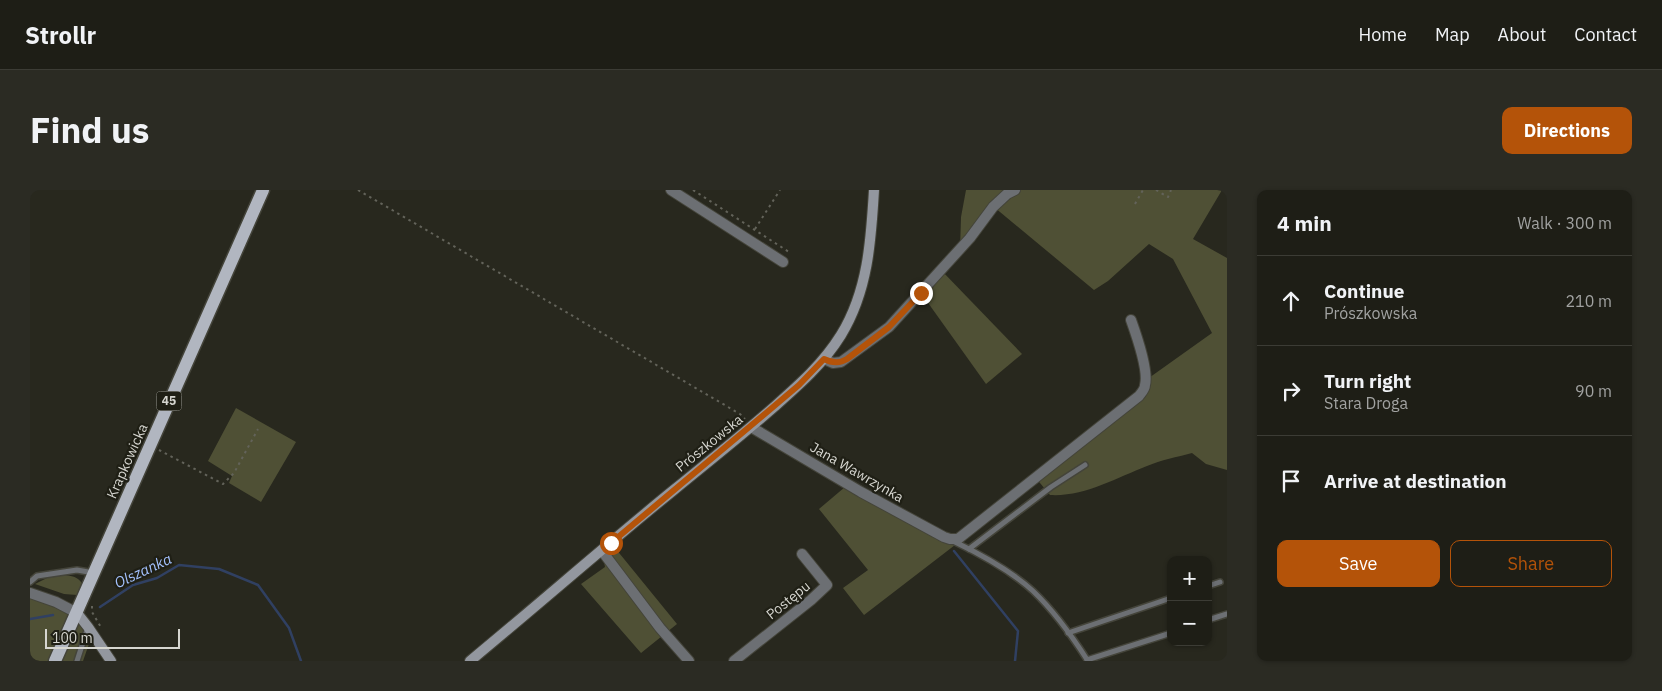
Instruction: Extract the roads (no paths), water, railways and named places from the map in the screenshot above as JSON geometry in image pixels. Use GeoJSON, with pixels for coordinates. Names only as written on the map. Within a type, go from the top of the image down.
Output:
{"type":"FeatureCollection","features":[{"type":"Feature","properties":{"kind":"main road","name":"Krapkowicka"},"geometry":{"type":"LineString","coordinates":[[55,661],[263,190]]}},
{"type":"Feature","properties":{"kind":"main road","name":"Prószkowska"},"geometry":{"type":"LineString","coordinates":[[470,661],[751,427],[799,385],[824,359],[841,335],[850,318],[864,281],[872,233],[874,190]]}},
{"type":"Feature","properties":{"kind":"main road"},"geometry":{"type":"LineString","coordinates":[[77,613],[111,661]]}},
{"type":"Feature","properties":{"kind":"street"},"geometry":{"type":"LineString","coordinates":[[671,190],[783,262]]}},
{"type":"Feature","properties":{"kind":"street"},"geometry":{"type":"LineString","coordinates":[[824,359],[833,363],[841,362],[889,327],[970,238],[993,207],[1015,190]]}},
{"type":"Feature","properties":{"kind":"street"},"geometry":{"type":"LineString","coordinates":[[950,539],[958,539],[1139,396],[1145,388],[1146,380],[1142,357],[1130,320]]}},
{"type":"Feature","properties":{"kind":"street","name":"Jana Wawrzynka"},"geometry":{"type":"LineString","coordinates":[[751,427],[861,492],[950,539]]}},
{"type":"Feature","properties":{"kind":"street"},"geometry":{"type":"LineString","coordinates":[[602,551],[660,628],[689,661]]}},
{"type":"Feature","properties":{"kind":"street","name":"Postępu"},"geometry":{"type":"LineString","coordinates":[[734,661],[812,600],[828,585],[802,554]]}},
{"type":"Feature","properties":{"kind":"street"},"geometry":{"type":"LineString","coordinates":[[30,593],[56,602],[77,613]]}},
{"type":"Feature","properties":{"kind":"lane"},"geometry":{"type":"LineString","coordinates":[[969,549],[1085,465]]}},
{"type":"Feature","properties":{"kind":"lane"},"geometry":{"type":"LineString","coordinates":[[950,539],[1008,572],[1031,590],[1050,609],[1088,661],[1167,634]]}},
{"type":"Feature","properties":{"kind":"lane"},"geometry":{"type":"LineString","coordinates":[[30,582],[37,576],[77,570],[94,573]]}},
{"type":"Feature","properties":{"kind":"lane"},"geometry":{"type":"LineString","coordinates":[[1212,585],[1220,582]]}},
{"type":"Feature","properties":{"kind":"lane"},"geometry":{"type":"LineString","coordinates":[[1068,633],[1167,599]]}},
{"type":"Feature","properties":{"kind":"lane"},"geometry":{"type":"LineString","coordinates":[[1212,619],[1227,614]]}},
{"type":"Feature","properties":{"kind":"lane"},"geometry":{"type":"LineString","coordinates":[[77,661],[88,627]]}},
{"type":"Feature","properties":{"kind":"waterway"},"geometry":{"type":"LineString","coordinates":[[954,551],[1018,631],[1015,661]]}},
{"type":"Feature","properties":{"kind":"waterway","name":"Olszanka"},"geometry":{"type":"LineString","coordinates":[[100,607],[133,585],[157,578],[179,565],[219,569],[258,585],[289,628],[301,661]]}},
{"type":"Feature","properties":{"kind":"waterway","name":"Olszanka"},"geometry":{"type":"LineString","coordinates":[[30,619],[53,615]]}}]}
